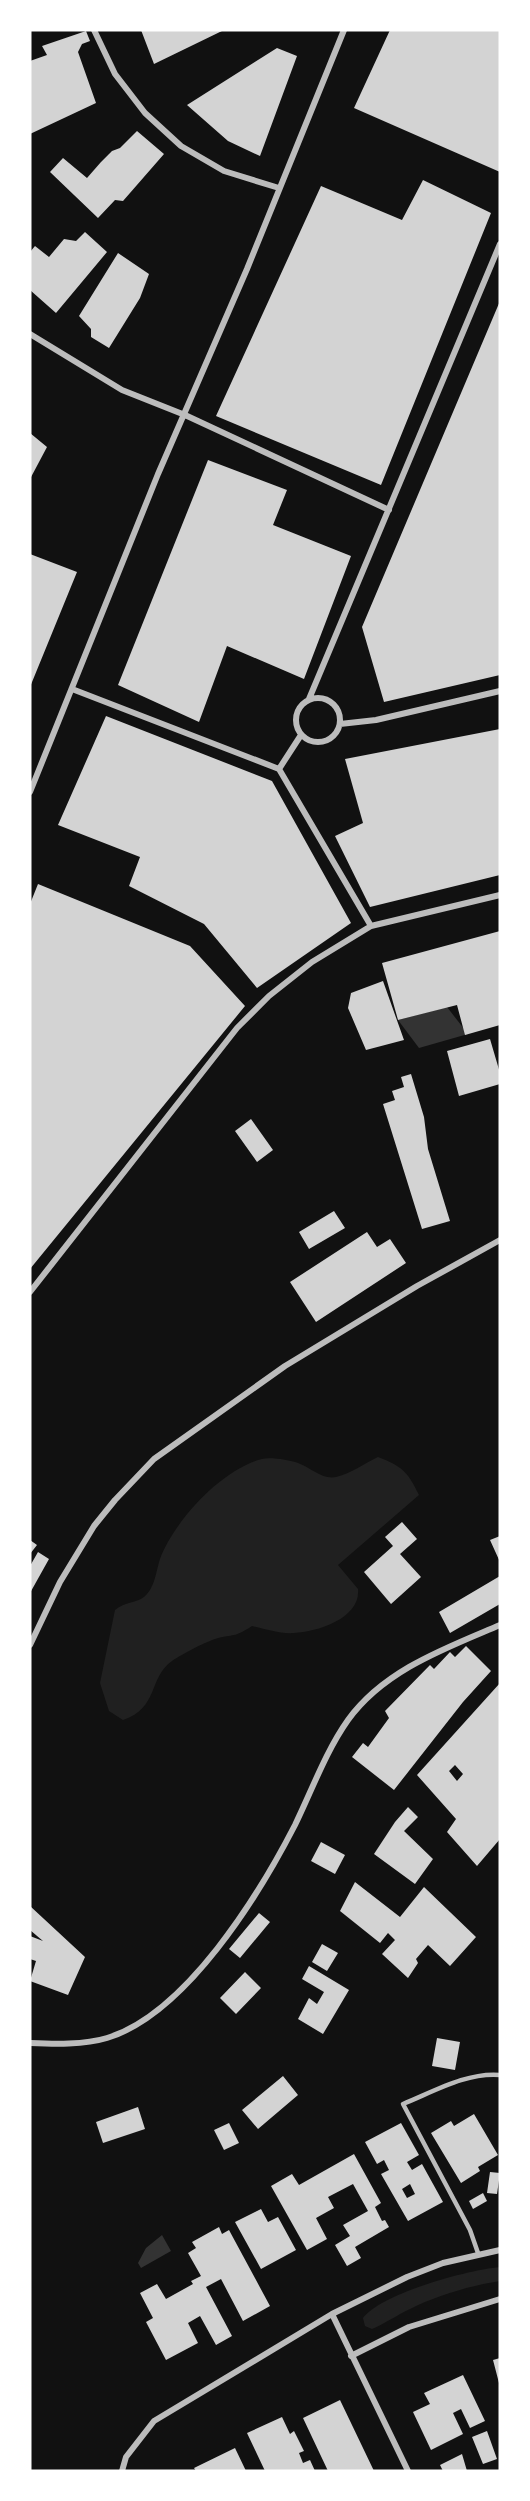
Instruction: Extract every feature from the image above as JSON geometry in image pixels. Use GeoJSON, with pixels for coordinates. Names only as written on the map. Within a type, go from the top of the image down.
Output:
{"type":"FeatureCollection","features":[{"type":"Feature","properties":{"kind":"street"},"geometry":{"type":"LineString","coordinates":[[94,30],[121,82],[145,113],[182,146],[224,171],[279,188]]}},
{"type":"Feature","properties":{"kind":"street"},"geometry":{"type":"LineString","coordinates":[[30,792],[158,474],[185,415],[344,30]]}},
{"type":"Feature","properties":{"kind":"street"},"geometry":{"type":"LineString","coordinates":[[309,699],[500,244]]}},
{"type":"Feature","properties":{"kind":"street"},"geometry":{"type":"LineString","coordinates":[[30,334],[122,390],[185,415],[388,510]]}},
{"type":"Feature","properties":{"kind":"street"},"geometry":{"type":"LineString","coordinates":[[72,689],[279,769],[371,926]]}},
{"type":"Feature","properties":{"kind":"street"},"geometry":{"type":"LineString","coordinates":[[340,724],[376,720],[500,691]]}},
{"type":"Feature","properties":{"kind":"street"},"geometry":{"type":"LineString","coordinates":[[323,698],[334,705],[338,711],[340,724],[333,737],[327,741],[313,742],[301,735],[297,729],[296,715],[303,703],[309,699],[323,698]]}},
{"type":"Feature","properties":{"kind":"street"},"geometry":{"type":"LineString","coordinates":[[279,769],[301,735]]}},
{"type":"Feature","properties":{"kind":"street"},"geometry":{"type":"LineString","coordinates":[[30,1292],[237,1028],[269,996],[312,962],[371,926],[500,895]]}},
{"type":"Feature","properties":{"kind":"street"},"geometry":{"type":"LineString","coordinates":[[30,1645],[60,1582],[94,1526],[154,1459],[285,1366],[417,1286],[500,1240]]}},
{"type":"Feature","properties":{"kind":"street"},"geometry":{"type":"LineString","coordinates":[[30,2043],[53,2044],[105,2039],[136,2025],[165,2005],[224,1939],[259,1888],[285,1844],[329,1754],[349,1719],[388,1679],[441,1650],[500,1625]]}},
{"type":"Feature","properties":{"kind":"street"},"geometry":{"type":"LineString","coordinates":[[122,2471],[126,2457],[154,2421],[332,2314],[407,2277],[443,2263],[478,2253],[500,2250]]}},
{"type":"Feature","properties":{"kind":"street"},"geometry":{"type":"LineString","coordinates":[[351,2356],[409,2327],[500,2299]]}},
{"type":"Feature","properties":{"kind":"street"},"geometry":{"type":"LineString","coordinates":[[332,2314],[408,2471]]}},
{"type":"Feature","properties":{"kind":"lane"},"geometry":{"type":"LineString","coordinates":[[478,2253],[470,2230],[403,2104],[467,2078],[488,2074],[500,2075]]}},
{"type":"Feature","properties":{"kind":"shaded area"},"geometry":{"type":"Polygon","coordinates":[[[447,1007],[468,1034],[419,1048],[398,1020],[447,1007]]]}},
{"type":"Feature","properties":{"kind":"shaded area"},"geometry":{"type":"Polygon","coordinates":[[[378,1457],[403,1471],[419,1495],[338,1565],[358,1589],[353,1608],[336,1622],[315,1630],[284,1633],[252,1626],[239,1634],[201,1645],[164,1668],[148,1701],[134,1715],[123,1720],[109,1711],[100,1683],[115,1610],[122,1605],[141,1599],[148,1593],[167,1544],[201,1498],[231,1474],[262,1459],[294,1462],[326,1477],[336,1477],[378,1457]]]}},
{"type":"Feature","properties":{"kind":"shaded area"},"geometry":{"type":"Polygon","coordinates":[[[162,2235],[171,2251],[141,2268],[138,2263],[146,2248],[162,2235]]]}},
{"type":"Feature","properties":{"kind":"shaded area"},"geometry":{"type":"Polygon","coordinates":[[[500,2267],[500,2281],[465,2288],[432,2299],[372,2329],[365,2326],[363,2318],[373,2309],[406,2292],[448,2278],[500,2267]]]}},
{"type":"Feature","properties":{"kind":"building"},"geometry":{"type":"Polygon","coordinates":[[[141,30],[224,30],[154,64],[141,30]]]}},
{"type":"Feature","properties":{"kind":"building"},"geometry":{"type":"Polygon","coordinates":[[[390,30],[500,30],[500,172],[354,108],[390,30]]]}},
{"type":"Feature","properties":{"kind":"building"},"geometry":{"type":"Polygon","coordinates":[[[86,31],[90,41],[82,44],[78,52],[96,103],[30,134],[30,61],[47,55],[42,46],[86,31]]]}},
{"type":"Feature","properties":{"kind":"building"},"geometry":{"type":"Polygon","coordinates":[[[277,48],[297,56],[260,156],[228,141],[187,105],[277,48]]]}},
{"type":"Feature","properties":{"kind":"building"},"geometry":{"type":"Polygon","coordinates":[[[137,131],[164,154],[123,201],[115,200],[98,218],[50,172],[63,158],[87,178],[112,151],[120,148],[137,131]]]}},
{"type":"Feature","properties":{"kind":"building"},"geometry":{"type":"Polygon","coordinates":[[[423,180],[491,213],[381,485],[216,416],[321,186],[402,220],[423,180]]]}},
{"type":"Feature","properties":{"kind":"building"},"geometry":{"type":"Polygon","coordinates":[[[85,232],[107,252],[56,313],[30,290],[30,252],[35,246],[49,257],[64,239],[76,241],[85,232]]]}},
{"type":"Feature","properties":{"kind":"building"},"geometry":{"type":"Polygon","coordinates":[[[118,253],[149,274],[140,298],[109,348],[91,337],[91,329],[79,316],[118,253]]]}},
{"type":"Feature","properties":{"kind":"building"},"geometry":{"type":"Polygon","coordinates":[[[500,301],[500,675],[384,702],[362,627],[500,301]]]}},
{"type":"Feature","properties":{"kind":"building"},"geometry":{"type":"Polygon","coordinates":[[[30,433],[47,447],[30,479],[30,433]]]}},
{"type":"Feature","properties":{"kind":"building"},"geometry":{"type":"Polygon","coordinates":[[[208,460],[287,490],[273,525],[351,556],[304,679],[227,646],[199,722],[118,685],[208,460]]]}},
{"type":"Feature","properties":{"kind":"building"},"geometry":{"type":"Polygon","coordinates":[[[30,554],[77,572],[30,687],[30,554]]]}},
{"type":"Feature","properties":{"kind":"building"},"geometry":{"type":"Polygon","coordinates":[[[106,716],[272,781],[351,923],[257,988],[204,924],[129,886],[140,857],[58,825],[106,716]]]}},
{"type":"Feature","properties":{"kind":"building"},"geometry":{"type":"Polygon","coordinates":[[[500,729],[500,875],[370,907],[335,836],[363,823],[345,759],[500,729]]]}},
{"type":"Feature","properties":{"kind":"building"},"geometry":{"type":"Polygon","coordinates":[[[38,884],[190,946],[245,1006],[30,1269],[30,904],[38,884]]]}},
{"type":"Feature","properties":{"kind":"building"},"geometry":{"type":"Polygon","coordinates":[[[500,931],[500,1025],[465,1035],[457,1005],[398,1020],[382,963],[500,931]]]}},
{"type":"Feature","properties":{"kind":"building"},"geometry":{"type":"Polygon","coordinates":[[[383,981],[404,1040],[366,1050],[348,1008],[351,993],[383,981]]]}},
{"type":"Feature","properties":{"kind":"building"},"geometry":{"type":"Polygon","coordinates":[[[490,1039],[500,1073],[500,1084],[459,1096],[447,1051],[490,1039]]]}},
{"type":"Feature","properties":{"kind":"building"},"geometry":{"type":"Polygon","coordinates":[[[411,1074],[424,1117],[428,1149],[450,1221],[422,1229],[383,1104],[395,1100],[392,1091],[404,1087],[401,1077],[411,1074]]]}},
{"type":"Feature","properties":{"kind":"building"},"geometry":{"type":"Polygon","coordinates":[[[251,1119],[273,1150],[257,1162],[235,1131],[251,1119]]]}},
{"type":"Feature","properties":{"kind":"building"},"geometry":{"type":"Polygon","coordinates":[[[334,1211],[345,1228],[309,1249],[299,1232],[334,1211]]]}},
{"type":"Feature","properties":{"kind":"building"},"geometry":{"type":"Polygon","coordinates":[[[367,1232],[377,1247],[390,1239],[406,1263],[316,1322],[290,1282],[367,1232]]]}},
{"type":"Feature","properties":{"kind":"building"},"geometry":{"type":"Polygon","coordinates":[[[402,1522],[417,1539],[400,1554],[421,1577],[391,1604],[364,1572],[393,1546],[385,1537],[402,1522]]]}},
{"type":"Feature","properties":{"kind":"building"},"geometry":{"type":"Polygon","coordinates":[[[500,1536],[500,1562],[490,1540],[500,1536]]]}},
{"type":"Feature","properties":{"kind":"building"},"geometry":{"type":"Polygon","coordinates":[[[30,1540],[37,1545],[30,1554],[30,1540]]]}},
{"type":"Feature","properties":{"kind":"building"},"geometry":{"type":"Polygon","coordinates":[[[38,1552],[49,1559],[30,1593],[30,1566],[38,1552]]]}},
{"type":"Feature","properties":{"kind":"building"},"geometry":{"type":"Polygon","coordinates":[[[500,1576],[500,1604],[450,1633],[439,1612],[500,1576]]]}},
{"type":"Feature","properties":{"kind":"building"},"geometry":{"type":"Polygon","coordinates":[[[466,1646],[491,1671],[463,1702],[394,1790],[352,1757],[363,1743],[368,1747],[389,1718],[385,1711],[430,1665],[434,1669],[450,1652],[455,1657],[466,1646]]]}},
{"type":"Feature","properties":{"kind":"building"},"geometry":{"type":"Polygon","coordinates":[[[500,1683],[500,1839],[477,1866],[447,1832],[456,1819],[417,1775],[500,1683]],[[455,1765],[449,1771],[457,1781],[463,1774],[455,1765]]]}},
{"type":"Feature","properties":{"kind":"building"},"geometry":{"type":"Polygon","coordinates":[[[408,1807],[418,1817],[404,1831],[433,1859],[415,1884],[374,1854],[408,1807]]]}},
{"type":"Feature","properties":{"kind":"building"},"geometry":{"type":"Polygon","coordinates":[[[321,1842],[345,1855],[335,1874],[311,1861],[321,1842]]]}},
{"type":"Feature","properties":{"kind":"building"},"geometry":{"type":"Polygon","coordinates":[[[355,1882],[400,1917],[424,1887],[476,1937],[450,1966],[428,1945],[416,1959],[418,1963],[408,1978],[382,1954],[395,1940],[388,1933],[380,1943],[340,1911],[355,1882]]]}},
{"type":"Feature","properties":{"kind":"building"},"geometry":{"type":"Polygon","coordinates":[[[30,1906],[85,1957],[68,1995],[30,1981],[36,1961],[30,1959],[30,1936],[43,1941],[30,1930],[30,1906]]]}},
{"type":"Feature","properties":{"kind":"building"},"geometry":{"type":"Polygon","coordinates":[[[259,1913],[270,1922],[240,1958],[229,1949],[259,1913]]]}},
{"type":"Feature","properties":{"kind":"building"},"geometry":{"type":"Polygon","coordinates":[[[322,1944],[338,1953],[327,1971],[312,1962],[322,1944]]]}},
{"type":"Feature","properties":{"kind":"building"},"geometry":{"type":"Polygon","coordinates":[[[309,1966],[349,1990],[323,2034],[298,2019],[309,1998],[317,2004],[324,1992],[302,1979],[309,1966]]]}},
{"type":"Feature","properties":{"kind":"building"},"geometry":{"type":"Polygon","coordinates":[[[245,1972],[261,1988],[236,2014],[220,1998],[245,1972]]]}},
{"type":"Feature","properties":{"kind":"building"},"geometry":{"type":"Polygon","coordinates":[[[437,2038],[460,2042],[455,2070],[432,2066],[437,2038]]]}},
{"type":"Feature","properties":{"kind":"building"},"geometry":{"type":"Polygon","coordinates":[[[283,2076],[298,2095],[258,2129],[242,2110],[283,2076]]]}},
{"type":"Feature","properties":{"kind":"building"},"geometry":{"type":"Polygon","coordinates":[[[138,2107],[145,2129],[103,2143],[96,2122],[138,2107]]]}},
{"type":"Feature","properties":{"kind":"building"},"geometry":{"type":"Polygon","coordinates":[[[474,2114],[498,2155],[478,2167],[480,2171],[461,2183],[431,2133],[451,2121],[454,2126],[474,2114]]]}},
{"type":"Feature","properties":{"kind":"building"},"geometry":{"type":"Polygon","coordinates":[[[229,2123],[239,2143],[224,2150],[214,2130],[229,2123]]]}},
{"type":"Feature","properties":{"kind":"building"},"geometry":{"type":"Polygon","coordinates":[[[401,2123],[419,2155],[407,2162],[412,2170],[422,2164],[443,2202],[408,2221],[381,2174],[389,2170],[384,2160],[377,2164],[365,2142],[401,2123]],[[410,2184],[402,2189],[407,2198],[415,2194],[410,2184]]]}},
{"type":"Feature","properties":{"kind":"building"},"geometry":{"type":"Polygon","coordinates":[[[354,2154],[381,2203],[375,2207],[382,2221],[385,2220],[389,2227],[355,2247],[361,2258],[347,2266],[335,2245],[350,2236],[343,2225],[368,2211],[353,2184],[328,2197],[334,2208],[316,2218],[327,2239],[307,2250],[271,2186],[292,2174],[299,2185],[354,2154]]]}},
{"type":"Feature","properties":{"kind":"building"},"geometry":{"type":"Polygon","coordinates":[[[490,2172],[500,2173],[497,2194],[487,2193],[490,2172]]]}},
{"type":"Feature","properties":{"kind":"building"},"geometry":{"type":"Polygon","coordinates":[[[483,2193],[487,2201],[473,2209],[469,2201],[483,2193]]]}},
{"type":"Feature","properties":{"kind":"building"},"geometry":{"type":"Polygon","coordinates":[[[261,2209],[268,2222],[278,2217],[296,2250],[261,2269],[235,2222],[261,2209]]]}},
{"type":"Feature","properties":{"kind":"building"},"geometry":{"type":"Polygon","coordinates":[[[219,2227],[222,2234],[229,2230],[270,2306],[243,2321],[221,2279],[206,2287],[232,2336],[216,2345],[200,2316],[188,2323],[198,2343],[166,2360],[146,2322],[153,2318],[140,2293],[157,2284],[166,2299],[193,2284],[191,2281],[201,2276],[188,2253],[196,2248],[192,2242],[219,2227]]]}},
{"type":"Feature","properties":{"kind":"building"},"geometry":{"type":"Polygon","coordinates":[[[500,2358],[500,2383],[499,2383],[493,2360],[500,2358]]]}},
{"type":"Feature","properties":{"kind":"building"},"geometry":{"type":"Polygon","coordinates":[[[463,2375],[485,2421],[470,2428],[461,2409],[453,2413],[463,2434],[431,2450],[413,2412],[430,2404],[424,2393],[463,2375]]]}},
{"type":"Feature","properties":{"kind":"building"},"geometry":{"type":"Polygon","coordinates":[[[340,2400],[374,2471],[328,2471],[303,2418],[340,2400]]]}},
{"type":"Feature","properties":{"kind":"building"},"geometry":{"type":"Polygon","coordinates":[[[282,2417],[290,2434],[294,2431],[304,2451],[299,2453],[303,2463],[310,2460],[315,2471],[265,2471],[247,2433],[282,2417]]]}},
{"type":"Feature","properties":{"kind":"building"},"geometry":{"type":"Polygon","coordinates":[[[487,2431],[497,2459],[483,2464],[472,2437],[487,2431]]]}},
{"type":"Feature","properties":{"kind":"building"},"geometry":{"type":"Polygon","coordinates":[[[235,2448],[246,2471],[196,2471],[194,2468],[235,2448]]]}},
{"type":"Feature","properties":{"kind":"building"},"geometry":{"type":"Polygon","coordinates":[[[462,2454],[467,2471],[443,2471],[440,2465],[462,2454]]]}}]}
